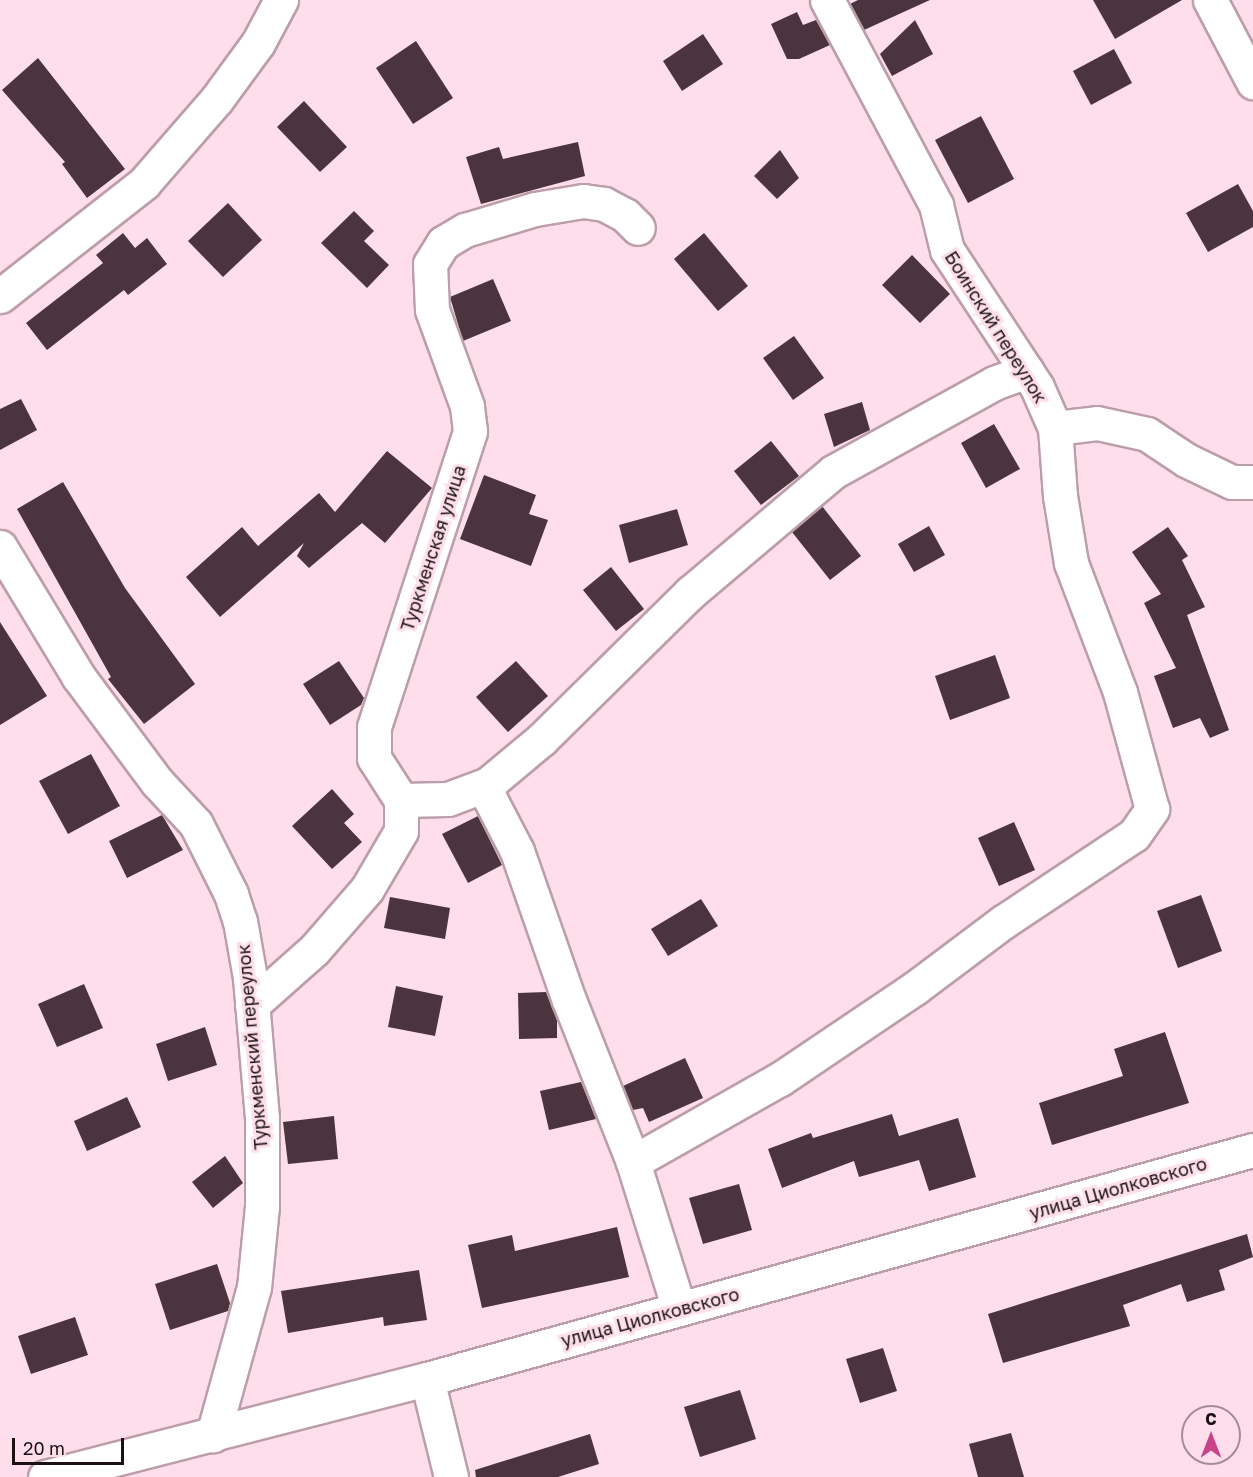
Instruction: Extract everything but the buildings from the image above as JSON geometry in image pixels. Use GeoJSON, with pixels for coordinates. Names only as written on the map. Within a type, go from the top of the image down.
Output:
{"type":"FeatureCollection","features":[{"type":"Feature","properties":{"kind":"street"},"geometry":{"type":"LineString","coordinates":[[0,296],[144,183],[217,99],[258,43],[281,0]]}},
{"type":"Feature","properties":{"kind":"street","name":"Боинский переулок"},"geometry":{"type":"LineString","coordinates":[[633,1162],[780,1079],[915,988],[1023,908],[1134,835],[1152,809],[1120,692],[1071,563],[1060,496],[1055,428],[1027,371],[947,250],[936,205],[827,0]]}},
{"type":"Feature","properties":{"kind":"street"},"geometry":{"type":"LineString","coordinates":[[1210,0],[1253,82]]}},
{"type":"Feature","properties":{"kind":"street","name":"Туркменская улица"},"geometry":{"type":"LineString","coordinates":[[401,800],[374,758],[374,727],[470,431],[467,405],[432,310],[430,264],[443,243],[465,230],[535,209],[583,201],[604,204],[625,214],[638,228]]}},
{"type":"Feature","properties":{"kind":"street"},"geometry":{"type":"LineString","coordinates":[[252,1005],[314,950],[367,889],[401,831],[401,800],[448,799],[488,784],[542,739],[690,593],[833,472],[994,383],[1027,371]]}},
{"type":"Feature","properties":{"kind":"street"},"geometry":{"type":"LineString","coordinates":[[1055,428],[1097,423],[1147,434],[1186,460],[1232,482],[1253,482]]}},
{"type":"Feature","properties":{"kind":"street","name":"Туркменский переулок"},"geometry":{"type":"LineString","coordinates":[[0,547],[78,676],[157,782],[196,824],[237,912],[252,1005],[262,1118],[261,1217],[254,1287],[213,1435]]}},
{"type":"Feature","properties":{"kind":"street"},"geometry":{"type":"LineString","coordinates":[[488,784],[489,797],[517,851],[569,1000],[633,1162],[679,1310]]}},
{"type":"Feature","properties":{"kind":"street","name":"улица Циолковского"},"geometry":{"type":"LineString","coordinates":[[45,1477],[213,1435],[679,1310],[1253,1150]]}},
{"type":"Feature","properties":{"kind":"street"},"geometry":{"type":"LineString","coordinates":[[427,1378],[451,1477]]}}]}
